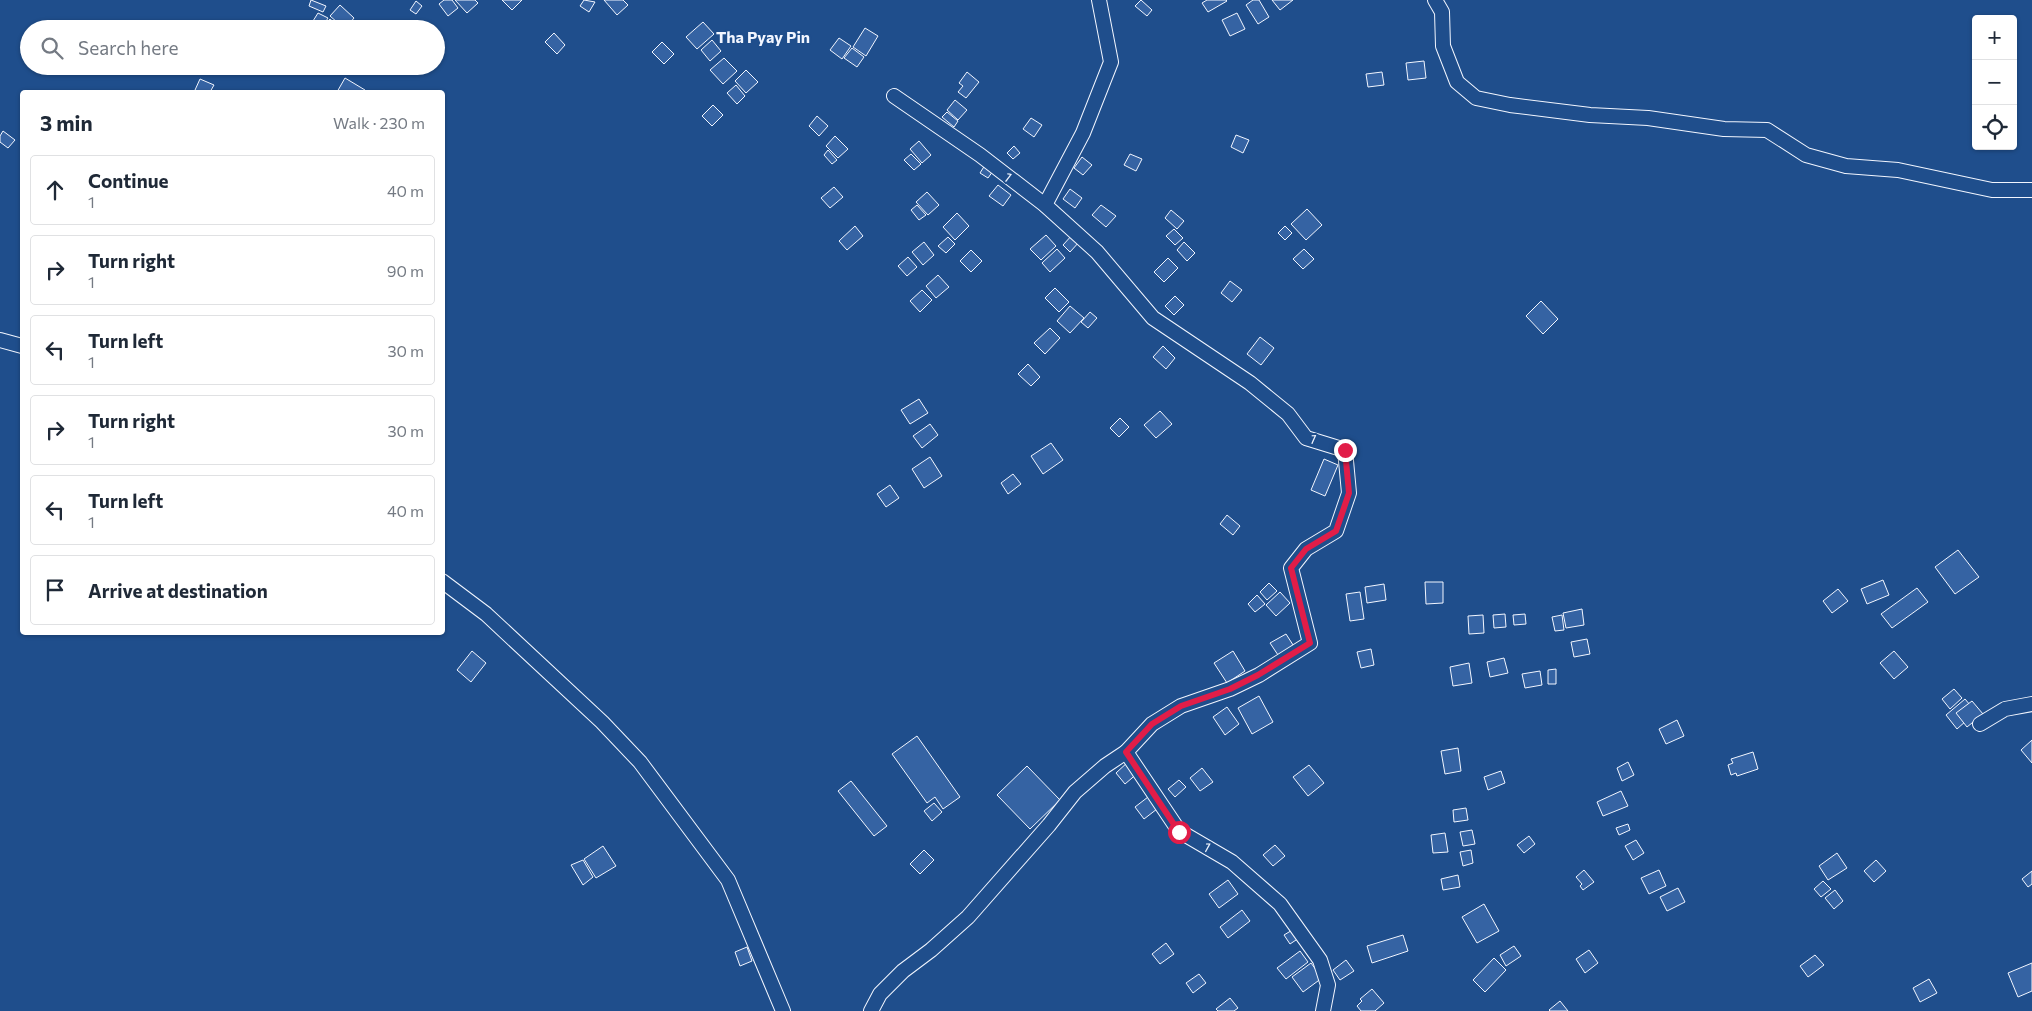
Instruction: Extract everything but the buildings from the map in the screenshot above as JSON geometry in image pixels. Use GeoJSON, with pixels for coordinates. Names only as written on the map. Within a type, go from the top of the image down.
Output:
{"type":"FeatureCollection","features":[{"type":"Feature","properties":{"kind":"street"},"geometry":{"type":"LineString","coordinates":[[1044,205],[1083,133],[1111,62],[1098,0]]}},
{"type":"Feature","properties":{"kind":"street"},"geometry":{"type":"LineString","coordinates":[[1435,0],[1442,12],[1442,46],[1457,82],[1476,98],[1510,105],[1590,115],[1648,118],[1724,129],[1767,130],[1806,156],[1846,166],[1898,170],[1992,190],[2032,190]]}},
{"type":"Feature","properties":{"kind":"street","name":"1"},"geometry":{"type":"LineString","coordinates":[[894,96],[980,155],[1044,205],[1096,252],[1153,318],[1250,383],[1288,414],[1306,438],[1345,450],[1349,493],[1336,531],[1306,549],[1291,568],[1310,643],[1258,675],[1230,689],[1181,706],[1152,724],[1126,752],[1179,832],[1232,862],[1280,904],[1320,960],[1328,986],[1323,1011]]}},
{"type":"Feature","properties":{"kind":"street"},"geometry":{"type":"LineString","coordinates":[[0,340],[20,345]]}},
{"type":"Feature","properties":{"kind":"street"},"geometry":{"type":"LineString","coordinates":[[445,583],[486,614],[602,722],[640,762],[728,880],[783,1011]]}},
{"type":"Feature","properties":{"kind":"street"},"geometry":{"type":"LineString","coordinates":[[1980,724],[2005,709],[2032,704]]}},
{"type":"Feature","properties":{"kind":"street"},"geometry":{"type":"LineString","coordinates":[[871,1011],[880,994],[903,971],[932,950],[968,916],[1076,792],[1105,766],[1126,752]]}},
{"type":"Feature","properties":{"kind":"district","name":"Tha Pyay Pin"},"geometry":{"type":"Point","coordinates":[763,37]}},
{"type":"Feature","properties":{"kind":"route"},"geometry":{"type":"LineString","coordinates":[[1179,832],[1126,752],[1152,724],[1181,706],[1230,689],[1258,675],[1310,643],[1291,568],[1306,549],[1336,531],[1349,493],[1345,450]]}}]}
